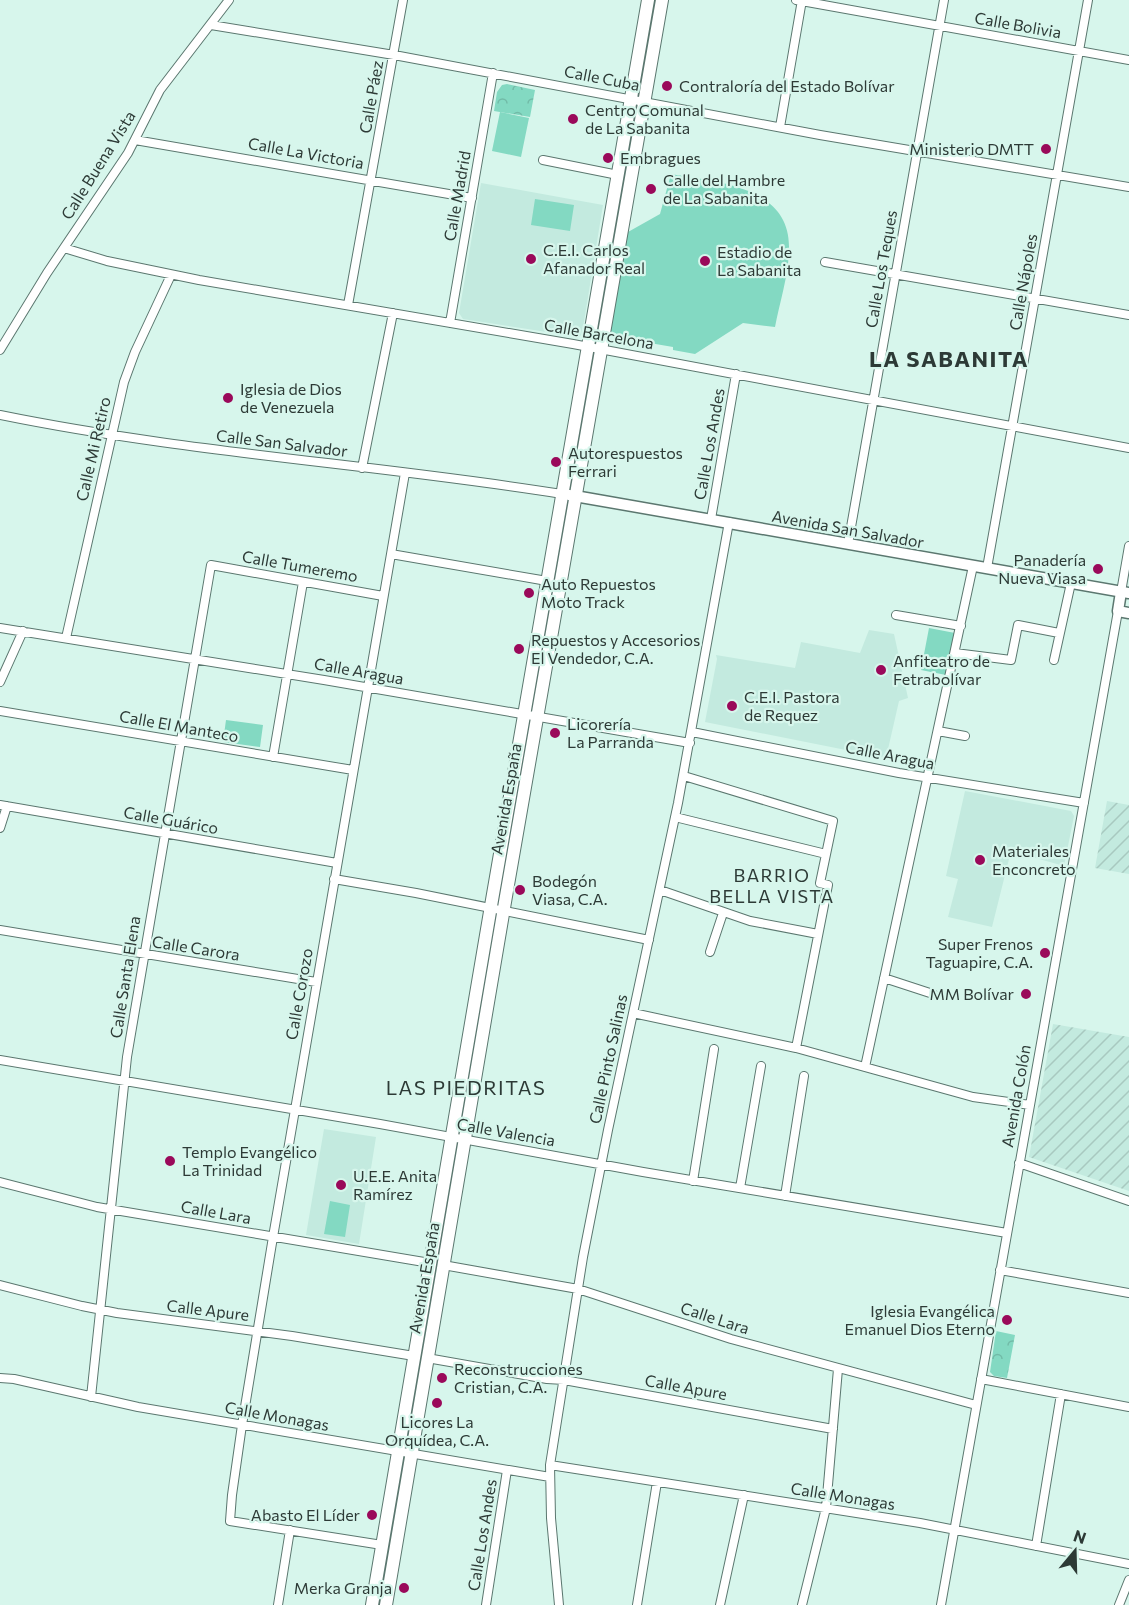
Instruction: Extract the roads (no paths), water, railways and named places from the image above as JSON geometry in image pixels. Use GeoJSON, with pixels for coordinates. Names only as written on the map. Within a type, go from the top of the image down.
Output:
{"type":"FeatureCollection","features":[{"type":"Feature","properties":{"kind":"main road","name":"Avenida España"},"geometry":{"type":"LineString","coordinates":[[372,1605],[490,908],[648,0]]}},
{"type":"Feature","properties":{"kind":"main road","name":"Avenida España"},"geometry":{"type":"LineString","coordinates":[[386,1605],[503,910],[662,0]]}},
{"type":"Feature","properties":{"kind":"street","name":"Calle Buena Vista"},"geometry":{"type":"LineString","coordinates":[[0,350],[135,140],[167,80],[229,0]]}},
{"type":"Feature","properties":{"kind":"street","name":"Calle Páez"},"geometry":{"type":"LineString","coordinates":[[348,305],[403,0]]}},
{"type":"Feature","properties":{"kind":"street","name":"Calle Bolivia"},"geometry":{"type":"LineString","coordinates":[[800,0],[1129,60]]}},
{"type":"Feature","properties":{"kind":"street"},"geometry":{"type":"LineString","coordinates":[[780,127],[800,0]]}},
{"type":"Feature","properties":{"kind":"street","name":"Calle Los Teques"},"geometry":{"type":"LineString","coordinates":[[848,544],[944,0]]}},
{"type":"Feature","properties":{"kind":"street","name":"Calle Nápoles"},"geometry":{"type":"LineString","coordinates":[[987,568],[1088,0]]}},
{"type":"Feature","properties":{"kind":"street","name":"Calle Cuba"},"geometry":{"type":"LineString","coordinates":[[211,25],[394,55],[780,127],[1129,188]]}},
{"type":"Feature","properties":{"kind":"street","name":"Calle Madrid"},"geometry":{"type":"LineString","coordinates":[[450,323],[493,73]]}},
{"type":"Feature","properties":{"kind":"street","name":"Calle La Victoria"},"geometry":{"type":"LineString","coordinates":[[135,140],[472,198]]}},
{"type":"Feature","properties":{"kind":"street"},"geometry":{"type":"LineString","coordinates":[[543,160],[618,175]]}},
{"type":"Feature","properties":{"kind":"street","name":"Calle Barcelona"},"geometry":{"type":"LineString","coordinates":[[64,248],[107,261],[171,274],[601,349],[1129,448]]}},
{"type":"Feature","properties":{"kind":"street"},"geometry":{"type":"LineString","coordinates":[[825,262],[1129,315]]}},
{"type":"Feature","properties":{"kind":"street","name":"Calle Mi Retiro"},"geometry":{"type":"LineString","coordinates":[[66,638],[129,366],[171,274]]}},
{"type":"Feature","properties":{"kind":"street"},"geometry":{"type":"LineString","coordinates":[[362,468],[393,313]]}},
{"type":"Feature","properties":{"kind":"street","name":"Calle Los Andes"},"geometry":{"type":"LineString","coordinates":[[711,519],[736,374]]}},
{"type":"Feature","properties":{"kind":"street","name":"Calle San Salvador"},"geometry":{"type":"LineString","coordinates":[[0,415],[111,436],[562,494]]}},
{"type":"Feature","properties":{"kind":"street","name":"Calle Corozo"},"geometry":{"type":"LineString","coordinates":[[290,1530],[230,1521],[242,1425],[294,1111],[405,473]]}},
{"type":"Feature","properties":{"kind":"street","name":"Avenida San Salvador"},"geometry":{"type":"LineString","coordinates":[[562,494],[1125,592]]}},
{"type":"Feature","properties":{"kind":"street","name":"Calle Pinto Salinas"},"geometry":{"type":"LineString","coordinates":[[559,1605],[551,1518],[550,1465],[578,1289],[633,1013],[684,776],[729,522]]}},
{"type":"Feature","properties":{"kind":"street"},"geometry":{"type":"LineString","coordinates":[[1125,592],[1129,546]]}},
{"type":"Feature","properties":{"kind":"street"},"geometry":{"type":"LineString","coordinates":[[391,554],[547,580]]}},
{"type":"Feature","properties":{"kind":"street","name":"Calle Tumeremo"},"geometry":{"type":"LineString","coordinates":[[211,565],[383,596]]}},
{"type":"Feature","properties":{"kind":"street","name":"Calle Santa Elena"},"geometry":{"type":"LineString","coordinates":[[91,1397],[125,1081],[164,834],[211,565]]}},
{"type":"Feature","properties":{"kind":"street"},"geometry":{"type":"LineString","coordinates":[[865,1067],[973,566]]}},
{"type":"Feature","properties":{"kind":"street"},"geometry":{"type":"LineString","coordinates":[[273,758],[303,582]]}},
{"type":"Feature","properties":{"kind":"street"},"geometry":{"type":"LineString","coordinates":[[1054,660],[1071,583]]}},
{"type":"Feature","properties":{"kind":"street","name":"Avenida Colón"},"geometry":{"type":"LineString","coordinates":[[940,1605],[1084,803],[1123,612],[1125,592]]}},
{"type":"Feature","properties":{"kind":"street"},"geometry":{"type":"LineString","coordinates":[[896,615],[961,626]]}},
{"type":"Feature","properties":{"kind":"street"},"geometry":{"type":"LineString","coordinates":[[955,652],[1011,660],[1018,625],[1059,633]]}},
{"type":"Feature","properties":{"kind":"street","name":"Calle Aragua"},"geometry":{"type":"LineString","coordinates":[[0,628],[287,674],[690,743]]}},
{"type":"Feature","properties":{"kind":"street"},"geometry":{"type":"LineString","coordinates":[[0,682],[23,631]]}},
{"type":"Feature","properties":{"kind":"street","name":"Calle El Manteco"},"geometry":{"type":"LineString","coordinates":[[0,711],[353,770]]}},
{"type":"Feature","properties":{"kind":"street"},"geometry":{"type":"LineString","coordinates":[[938,731],[965,736]]}},
{"type":"Feature","properties":{"kind":"street","name":"Calle Aragua"},"geometry":{"type":"LineString","coordinates":[[692,732],[928,778],[1084,803]]}},
{"type":"Feature","properties":{"kind":"street"},"geometry":{"type":"LineString","coordinates":[[684,776],[833,821],[820,883],[828,885],[796,1048]]}},
{"type":"Feature","properties":{"kind":"street"},"geometry":{"type":"LineString","coordinates":[[0,828],[3,806]]}},
{"type":"Feature","properties":{"kind":"street","name":"Calle Guárico"},"geometry":{"type":"LineString","coordinates":[[3,806],[337,863]]}},
{"type":"Feature","properties":{"kind":"street"},"geometry":{"type":"LineString","coordinates":[[675,817],[826,854]]}},
{"type":"Feature","properties":{"kind":"street"},"geometry":{"type":"LineString","coordinates":[[334,879],[649,940]]}},
{"type":"Feature","properties":{"kind":"street"},"geometry":{"type":"LineString","coordinates":[[660,890],[750,921],[818,933]]}},
{"type":"Feature","properties":{"kind":"street"},"geometry":{"type":"LineString","coordinates":[[710,952],[723,913]]}},
{"type":"Feature","properties":{"kind":"street","name":"Calle Carora"},"geometry":{"type":"LineString","coordinates":[[0,930],[316,982]]}},
{"type":"Feature","properties":{"kind":"street"},"geometry":{"type":"LineString","coordinates":[[884,978],[933,994]]}},
{"type":"Feature","properties":{"kind":"street"},"geometry":{"type":"LineString","coordinates":[[633,1013],[796,1048],[973,1097],[1030,1105]]}},
{"type":"Feature","properties":{"kind":"street"},"geometry":{"type":"LineString","coordinates":[[693,1181],[714,1050]]}},
{"type":"Feature","properties":{"kind":"street","name":"Calle Valencia"},"geometry":{"type":"LineString","coordinates":[[0,1060],[464,1139],[693,1181],[1007,1233]]}},
{"type":"Feature","properties":{"kind":"street"},"geometry":{"type":"LineString","coordinates":[[740,1188],[761,1066]]}},
{"type":"Feature","properties":{"kind":"street"},"geometry":{"type":"LineString","coordinates":[[785,1196],[804,1076]]}},
{"type":"Feature","properties":{"kind":"street"},"geometry":{"type":"LineString","coordinates":[[1019,1163],[1129,1201]]}},
{"type":"Feature","properties":{"kind":"street","name":"Calle Lara"},"geometry":{"type":"LineString","coordinates":[[0,1182],[110,1209],[429,1263]]}},
{"type":"Feature","properties":{"kind":"street","name":"Calle Lara"},"geometry":{"type":"LineString","coordinates":[[443,1265],[578,1289],[730,1340],[976,1406]]}},
{"type":"Feature","properties":{"kind":"street"},"geometry":{"type":"LineString","coordinates":[[1000,1270],[1129,1293]]}},
{"type":"Feature","properties":{"kind":"street","name":"Calle Apure"},"geometry":{"type":"LineString","coordinates":[[0,1285],[102,1310],[258,1331],[414,1356]]}},
{"type":"Feature","properties":{"kind":"street","name":"Calle Apure"},"geometry":{"type":"LineString","coordinates":[[427,1359],[564,1380],[833,1429]]}},
{"type":"Feature","properties":{"kind":"street"},"geometry":{"type":"LineString","coordinates":[[802,1605],[826,1508],[838,1369]]}},
{"type":"Feature","properties":{"kind":"street","name":"Calle Monagas"},"geometry":{"type":"LineString","coordinates":[[0,1378],[242,1425],[550,1477]]}},
{"type":"Feature","properties":{"kind":"street"},"geometry":{"type":"LineString","coordinates":[[981,1379],[1129,1407]]}},
{"type":"Feature","properties":{"kind":"street"},"geometry":{"type":"LineString","coordinates":[[1036,1546],[1061,1394]]}},
{"type":"Feature","properties":{"kind":"street","name":"Calle Monagas"},"geometry":{"type":"LineString","coordinates":[[550,1465],[826,1508],[1129,1564]]}},
{"type":"Feature","properties":{"kind":"street","name":"Calle Los Andes"},"geometry":{"type":"LineString","coordinates":[[486,1605],[507,1470]]}},
{"type":"Feature","properties":{"kind":"street"},"geometry":{"type":"LineString","coordinates":[[638,1605],[657,1482]]}},
{"type":"Feature","properties":{"kind":"street"},"geometry":{"type":"LineString","coordinates":[[720,1605],[744,1495]]}},
{"type":"Feature","properties":{"kind":"street"},"geometry":{"type":"LineString","coordinates":[[278,1605],[290,1530],[382,1545]]}},
{"type":"Feature","properties":{"kind":"street"},"geometry":{"type":"LineString","coordinates":[[1119,1605],[1129,1580]]}},
{"type":"Feature","properties":{"kind":"place","name":"Contraloría del Estado Bolívar"},"geometry":{"type":"Point","coordinates":[667,86]}},
{"type":"Feature","properties":{"kind":"place","name":"Centro Comunal de La Sabanita"},"geometry":{"type":"Point","coordinates":[573,119]}},
{"type":"Feature","properties":{"kind":"place","name":"Ministerio DMTT"},"geometry":{"type":"Point","coordinates":[1046,149]}},
{"type":"Feature","properties":{"kind":"place","name":"Embragues"},"geometry":{"type":"Point","coordinates":[608,158]}},
{"type":"Feature","properties":{"kind":"place","name":"Calle del Hambre de La Sabanita"},"geometry":{"type":"Point","coordinates":[651,189]}},
{"type":"Feature","properties":{"kind":"place","name":"C.E.I. Carlos Afanador Real"},"geometry":{"type":"Point","coordinates":[531,259]}},
{"type":"Feature","properties":{"kind":"place","name":"Estadio de La Sabanita"},"geometry":{"type":"Point","coordinates":[705,261]}},
{"type":"Feature","properties":{"kind":"place","name":"Iglesia de Dios de Venezuela"},"geometry":{"type":"Point","coordinates":[228,398]}},
{"type":"Feature","properties":{"kind":"place","name":"Autorespuestos Ferrari"},"geometry":{"type":"Point","coordinates":[556,462]}},
{"type":"Feature","properties":{"kind":"place","name":"Panadería Nueva Viasa"},"geometry":{"type":"Point","coordinates":[1098,569]}},
{"type":"Feature","properties":{"kind":"place","name":"Auto Repuestos Moto Track"},"geometry":{"type":"Point","coordinates":[529,593]}},
{"type":"Feature","properties":{"kind":"place","name":"Repuestos y Accesorios El Vendedor, C.A."},"geometry":{"type":"Point","coordinates":[519,649]}},
{"type":"Feature","properties":{"kind":"place","name":"Anfiteatro de Fetrabolívar"},"geometry":{"type":"Point","coordinates":[881,670]}},
{"type":"Feature","properties":{"kind":"place","name":"C.E.I. Pastora de Requez"},"geometry":{"type":"Point","coordinates":[732,706]}},
{"type":"Feature","properties":{"kind":"place","name":"Licorería La Parranda"},"geometry":{"type":"Point","coordinates":[555,733]}},
{"type":"Feature","properties":{"kind":"place","name":"Materiales Enconcreto"},"geometry":{"type":"Point","coordinates":[980,860]}},
{"type":"Feature","properties":{"kind":"place","name":"Bodegón Viasa, C.A."},"geometry":{"type":"Point","coordinates":[520,890]}},
{"type":"Feature","properties":{"kind":"place","name":"Super Frenos Taguapire, C.A."},"geometry":{"type":"Point","coordinates":[1045,953]}},
{"type":"Feature","properties":{"kind":"place","name":"MM Bolívar"},"geometry":{"type":"Point","coordinates":[1026,994]}},
{"type":"Feature","properties":{"kind":"place","name":"Templo Evangélico La Trinidad"},"geometry":{"type":"Point","coordinates":[170,1161]}},
{"type":"Feature","properties":{"kind":"place","name":"U.E.E. Anita Ramírez"},"geometry":{"type":"Point","coordinates":[341,1185]}},
{"type":"Feature","properties":{"kind":"place","name":"Iglesia Evangélica Emanuel Dios Eterno"},"geometry":{"type":"Point","coordinates":[1007,1320]}},
{"type":"Feature","properties":{"kind":"place","name":"Reconstrucciones Cristian, C.A."},"geometry":{"type":"Point","coordinates":[442,1378]}},
{"type":"Feature","properties":{"kind":"place","name":"Licores La Orquídea, C.A."},"geometry":{"type":"Point","coordinates":[437,1403]}},
{"type":"Feature","properties":{"kind":"place","name":"Abasto El Líder"},"geometry":{"type":"Point","coordinates":[372,1515]}},
{"type":"Feature","properties":{"kind":"place","name":"Merka Granja"},"geometry":{"type":"Point","coordinates":[404,1588]}},
{"type":"Feature","properties":{"kind":"district","name":"LA SABANITA"},"geometry":{"type":"Point","coordinates":[949,359]}},
{"type":"Feature","properties":{"kind":"district","name":"BARRIO BELLA VISTA"},"geometry":{"type":"Point","coordinates":[772,886]}},
{"type":"Feature","properties":{"kind":"district","name":"LAS PIEDRITAS"},"geometry":{"type":"Point","coordinates":[466,1088]}}]}
